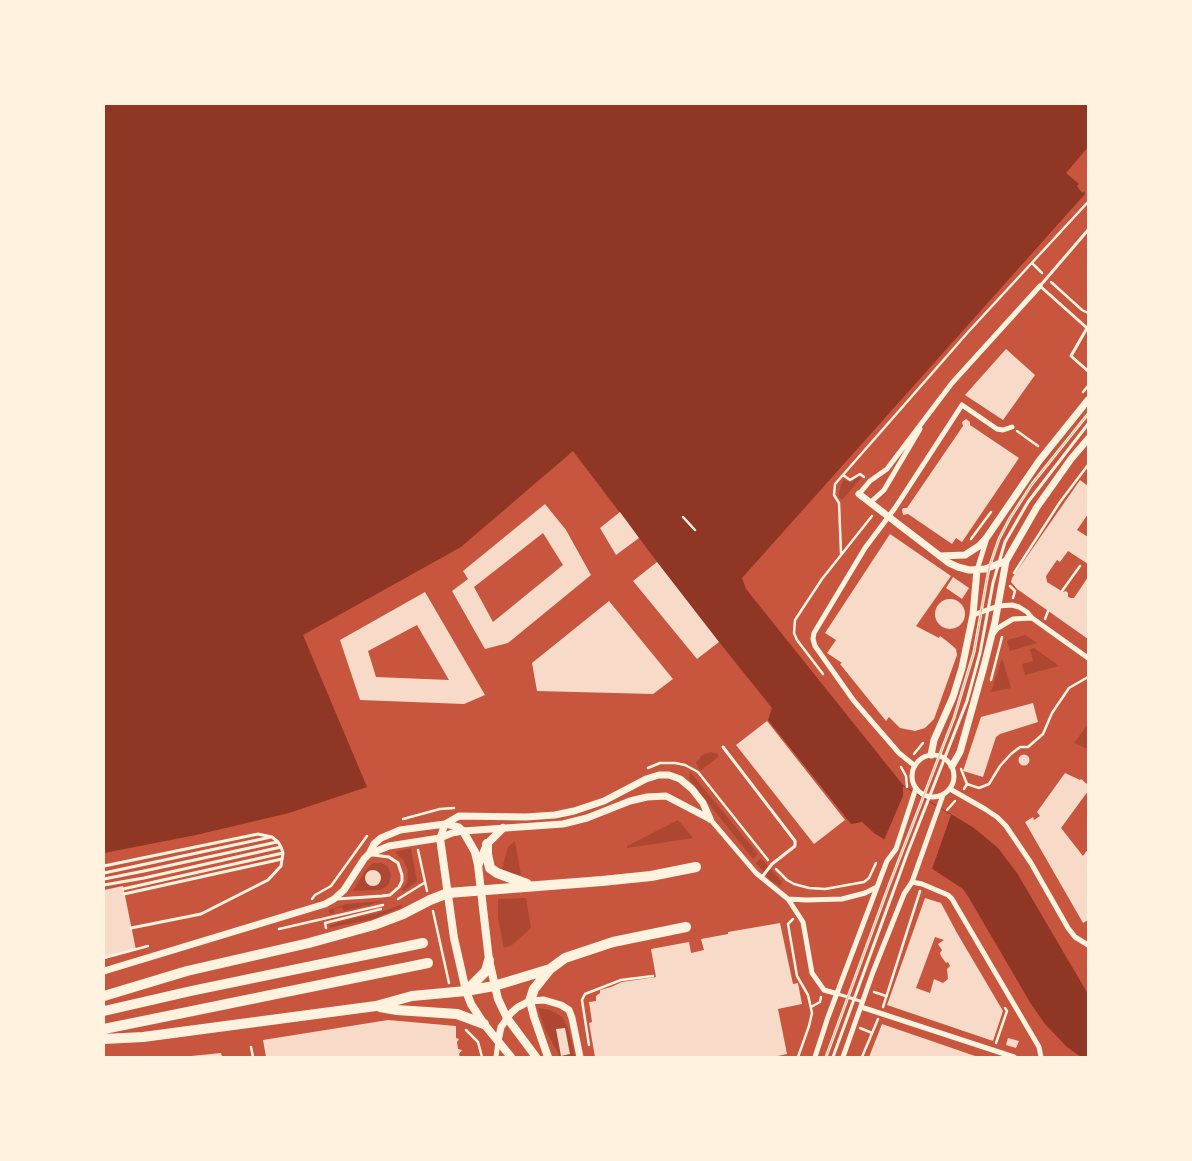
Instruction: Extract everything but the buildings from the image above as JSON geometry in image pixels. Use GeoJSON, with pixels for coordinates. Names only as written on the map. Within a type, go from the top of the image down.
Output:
{"type":"FeatureCollection","features":[{"type":"Feature","properties":{"kind":"highway"},"geometry":{"type":"LineString","coordinates":[[487,844],[490,868],[510,879],[524,882],[529,887]]}},
{"type":"Feature","properties":{"kind":"highway"},"geometry":{"type":"LineString","coordinates":[[104,996],[187,971],[309,943],[374,925],[448,893],[641,877],[696,868]]}},
{"type":"Feature","properties":{"kind":"highway"},"geometry":{"type":"LineString","coordinates":[[530,1001],[534,989],[550,969],[565,958],[613,942],[686,927]]}},
{"type":"Feature","properties":{"kind":"highway"},"geometry":{"type":"LineString","coordinates":[[104,1011],[424,943]]}},
{"type":"Feature","properties":{"kind":"highway"},"geometry":{"type":"LineString","coordinates":[[466,991],[486,971],[489,960]]}},
{"type":"Feature","properties":{"kind":"highway"},"geometry":{"type":"LineString","coordinates":[[104,1029],[428,963]]}},
{"type":"Feature","properties":{"kind":"highway"},"geometry":{"type":"LineString","coordinates":[[104,1039],[143,1037],[376,1006],[412,996],[451,993],[494,986],[550,969]]}},
{"type":"Feature","properties":{"kind":"highway"},"geometry":{"type":"LineString","coordinates":[[376,1006],[398,1010],[457,1014],[484,1024]]}},
{"type":"Feature","properties":{"kind":"main road"},"geometry":{"type":"LineString","coordinates":[[478,865],[487,844],[504,828]]}},
{"type":"Feature","properties":{"kind":"main road"},"geometry":{"type":"LineString","coordinates":[[463,831],[475,852],[478,865],[489,960],[498,999],[507,1018],[536,1057]]}},
{"type":"Feature","properties":{"kind":"main road"},"geometry":{"type":"LineString","coordinates":[[440,838],[454,938],[466,991],[471,1004],[484,1024],[511,1057]]}},
{"type":"Feature","properties":{"kind":"main road"},"geometry":{"type":"LineString","coordinates":[[530,1001],[548,1057]]}},
{"type":"Feature","properties":{"kind":"street"},"geometry":{"type":"LineString","coordinates":[[1006,560],[989,568],[977,570],[959,568],[949,563],[859,494],[870,481],[887,469],[934,405],[999,329],[1040,286]]}},
{"type":"Feature","properties":{"kind":"street"},"geometry":{"type":"LineString","coordinates":[[940,556],[965,555],[972,552],[987,538],[1038,461],[1088,400]]}},
{"type":"Feature","properties":{"kind":"street"},"geometry":{"type":"LineString","coordinates":[[871,502],[884,490],[934,405]]}},
{"type":"Feature","properties":{"kind":"street"},"geometry":{"type":"LineString","coordinates":[[914,766],[899,753],[854,701],[815,646],[814,633],[865,548],[887,516],[895,508],[962,405],[997,429],[1003,430],[1012,427]]}},
{"type":"Feature","properties":{"kind":"street"},"geometry":{"type":"LineString","coordinates":[[843,1057],[904,894],[912,882],[943,795],[950,789],[954,780],[952,766],[960,752],[984,666],[998,606],[1006,560],[1036,507],[1088,439]]}},
{"type":"Feature","properties":{"kind":"street"},"geometry":{"type":"LineString","coordinates":[[931,755],[934,740],[953,697],[962,668],[973,615],[977,570],[987,538]]}},
{"type":"Feature","properties":{"kind":"street"},"geometry":{"type":"LineString","coordinates":[[973,615],[998,606],[1012,605],[1019,607],[1088,658]]}},
{"type":"Feature","properties":{"kind":"street"},"geometry":{"type":"LineString","coordinates":[[991,636],[998,628],[1013,619],[1032,618]]}},
{"type":"Feature","properties":{"kind":"street"},"geometry":{"type":"LineString","coordinates":[[943,795],[926,797],[916,790],[912,778],[914,766],[923,758],[931,755],[942,757],[952,766]]}},
{"type":"Feature","properties":{"kind":"street"},"geometry":{"type":"LineString","coordinates":[[440,838],[445,824],[459,816],[526,817],[555,815],[604,801],[646,779],[659,775],[669,775],[680,779],[692,789],[703,803],[710,819],[756,873],[788,898],[803,922],[812,973],[824,990],[838,994]]}},
{"type":"Feature","properties":{"kind":"street"},"geometry":{"type":"LineString","coordinates":[[950,789],[997,817],[1006,826],[1031,862],[1068,928],[1075,937],[1088,945]]}},
{"type":"Feature","properties":{"kind":"street"},"geometry":{"type":"LineString","coordinates":[[815,1057],[828,1017],[887,862],[896,848],[916,790]]}},
{"type":"Feature","properties":{"kind":"street"},"geometry":{"type":"LineString","coordinates":[[104,971],[310,910],[334,899],[344,890],[364,859],[370,854],[389,846],[440,838],[463,831],[563,824],[587,818],[630,801],[647,797],[666,796],[710,819]]}},
{"type":"Feature","properties":{"kind":"street"},"geometry":{"type":"LineString","coordinates":[[370,854],[374,844],[381,838],[400,830],[445,824],[459,827],[463,831]]}},
{"type":"Feature","properties":{"kind":"street"},"geometry":{"type":"LineString","coordinates":[[912,882],[922,884],[948,895],[952,899],[1039,1047],[1041,1057]]}},
{"type":"Feature","properties":{"kind":"street"},"geometry":{"type":"LineString","coordinates":[[788,898],[807,900],[842,899],[865,893],[878,887]]}},
{"type":"Feature","properties":{"kind":"street"},"geometry":{"type":"LineString","coordinates":[[496,1057],[501,1027],[507,1018],[518,1007],[530,1001],[544,1000],[561,1005],[569,1010],[580,1057]]}},
{"type":"Feature","properties":{"kind":"street"},"geometry":{"type":"LineString","coordinates":[[862,1004],[880,1013],[1014,1057]]}},
{"type":"Feature","properties":{"kind":"lane"},"geometry":{"type":"LineString","coordinates":[[1088,230],[1040,286],[1087,328],[1071,356],[1088,371]]}},
{"type":"Feature","properties":{"kind":"lane"},"geometry":{"type":"LineString","coordinates":[[833,1057],[942,757],[963,692],[974,652],[989,568],[999,539],[1018,505],[1051,459],[1088,414]]}},
{"type":"Feature","properties":{"kind":"lane"},"geometry":{"type":"LineString","coordinates":[[826,1057],[902,851],[973,682],[998,564],[1007,537],[1028,502],[1088,424]]}},
{"type":"Feature","properties":{"kind":"lane"},"geometry":{"type":"LineString","coordinates":[[1006,508],[1018,505]]}},
{"type":"Feature","properties":{"kind":"lane"},"geometry":{"type":"LineString","coordinates":[[723,748],[795,841],[795,846],[772,864],[762,877]]}},
{"type":"Feature","properties":{"kind":"lane"},"geometry":{"type":"LineString","coordinates":[[104,866],[258,834],[272,837],[281,848],[283,853],[281,866],[268,880],[200,914],[132,928]]}},
{"type":"Feature","properties":{"kind":"lane"},"geometry":{"type":"LineString","coordinates":[[104,873],[272,837]]}},
{"type":"Feature","properties":{"kind":"lane"},"geometry":{"type":"LineString","coordinates":[[104,879],[278,842]]}},
{"type":"Feature","properties":{"kind":"lane"},"geometry":{"type":"LineString","coordinates":[[104,885],[281,848]]}},
{"type":"Feature","properties":{"kind":"lane"},"geometry":{"type":"LineString","coordinates":[[123,889],[283,853]]}},
{"type":"Feature","properties":{"kind":"lane"},"geometry":{"type":"LineString","coordinates":[[334,899],[390,895],[400,887],[402,875],[398,863],[389,856],[370,854]]}},
{"type":"Feature","properties":{"kind":"lane"},"geometry":{"type":"LineString","coordinates":[[124,894],[282,859]]}},
{"type":"Feature","properties":{"kind":"lane"},"geometry":{"type":"LineString","coordinates":[[838,994],[854,999],[862,1004]]}},
{"type":"Feature","properties":{"kind":"path"},"geometry":{"type":"LineString","coordinates":[[841,555],[839,503],[834,495],[834,488],[839,480],[969,331],[1088,202]]}},
{"type":"Feature","properties":{"kind":"path"},"geometry":{"type":"LineString","coordinates":[[1032,262],[1046,278],[1082,310],[1088,313]]}},
{"type":"Feature","properties":{"kind":"path"},"geometry":{"type":"LineString","coordinates":[[1028,439],[1038,446]]}},
{"type":"Feature","properties":{"kind":"path"},"geometry":{"type":"LineString","coordinates":[[1013,574],[1060,502],[1088,465]]}},
{"type":"Feature","properties":{"kind":"path"},"geometry":{"type":"LineString","coordinates":[[828,680],[797,640],[793,626],[798,614],[841,555],[878,509]]}},
{"type":"Feature","properties":{"kind":"path"},"geometry":{"type":"LineString","coordinates":[[683,517],[695,530]]}},
{"type":"Feature","properties":{"kind":"path"},"geometry":{"type":"LineString","coordinates":[[1062,591],[1080,566]]}},
{"type":"Feature","properties":{"kind":"path"},"geometry":{"type":"LineString","coordinates":[[960,767],[967,784],[979,788],[989,784],[1000,766],[1011,754],[1020,748],[1028,747],[1043,734],[1052,713],[1069,688],[1088,677]]}},
{"type":"Feature","properties":{"kind":"path"},"geometry":{"type":"LineString","coordinates":[[908,760],[926,738]]}},
{"type":"Feature","properties":{"kind":"path"},"geometry":{"type":"LineString","coordinates":[[896,762],[906,776],[907,787]]}},
{"type":"Feature","properties":{"kind":"path"},"geometry":{"type":"LineString","coordinates":[[666,763],[685,765],[698,772],[787,880],[809,888],[825,889],[864,882]]}},
{"type":"Feature","properties":{"kind":"path"},"geometry":{"type":"LineString","coordinates":[[961,794],[967,784]]}},
{"type":"Feature","properties":{"kind":"path"},"geometry":{"type":"LineString","coordinates":[[393,902],[424,883],[430,900],[451,993]]}},
{"type":"Feature","properties":{"kind":"path"},"geometry":{"type":"LineString","coordinates":[[420,891],[426,888]]}},
{"type":"Feature","properties":{"kind":"path"},"geometry":{"type":"LineString","coordinates":[[807,900],[809,888]]}},
{"type":"Feature","properties":{"kind":"path"},"geometry":{"type":"LineString","coordinates":[[401,902],[408,898]]}},
{"type":"Feature","properties":{"kind":"path"},"geometry":{"type":"LineString","coordinates":[[862,1057],[880,1013],[917,901]]}},
{"type":"Feature","properties":{"kind":"path"},"geometry":{"type":"LineString","coordinates":[[272,931],[386,904]]}},
{"type":"Feature","properties":{"kind":"path"},"geometry":{"type":"LineString","coordinates":[[325,923],[392,906]]}},
{"type":"Feature","properties":{"kind":"path"},"geometry":{"type":"LineString","coordinates":[[798,915],[788,924],[797,976],[808,995],[812,1013],[798,1057]]}},
{"type":"Feature","properties":{"kind":"path"},"geometry":{"type":"LineString","coordinates":[[790,938],[797,937]]}},
{"type":"Feature","properties":{"kind":"path"},"geometry":{"type":"LineString","coordinates":[[800,981],[801,975]]}},
{"type":"Feature","properties":{"kind":"path"},"geometry":{"type":"LineString","coordinates":[[589,1049],[582,1009],[582,1000],[585,994],[621,980],[653,976]]}},
{"type":"Feature","properties":{"kind":"path"},"geometry":{"type":"LineString","coordinates":[[996,1046],[1007,1010],[1002,1002]]}},
{"type":"Feature","properties":{"kind":"path"},"geometry":{"type":"LineString","coordinates":[[457,1014],[460,1023],[478,1042],[482,1057]]}},
{"type":"Feature","properties":{"kind":"path"},"geometry":{"type":"LineString","coordinates":[[251,1047],[253,1057]]}},
{"type":"Feature","properties":{"kind":"shaded area"},"geometry":{"type":"Polygon","coordinates":[[[104,104],[1088,104],[1088,147],[1066,173],[1079,184],[1077,186],[1085,194],[742,578],[746,589],[903,785],[974,828],[998,848],[1017,873],[1088,994],[1088,1057],[1081,1057],[1067,1047],[1045,1024],[1031,1004],[963,889],[874,833],[862,822],[851,824],[768,720],[772,708],[699,617],[573,451],[461,547],[303,635],[367,787],[289,813],[196,835],[104,853],[104,104]]]}},
{"type":"Feature","properties":{"kind":"shaded area"},"geometry":{"type":"Polygon","coordinates":[[[858,477],[861,478],[842,500],[839,497],[839,492],[844,480],[852,482],[858,477]]]}},
{"type":"Feature","properties":{"kind":"shaded area"},"geometry":{"type":"Polygon","coordinates":[[[1025,635],[1037,643],[1010,651],[1008,640],[1025,635]]]}},
{"type":"Feature","properties":{"kind":"shaded area"},"geometry":{"type":"Polygon","coordinates":[[[1034,648],[1059,666],[1025,675],[1022,664],[1033,661],[1030,649],[1034,648]]]}},
{"type":"Feature","properties":{"kind":"shaded area"},"geometry":{"type":"Polygon","coordinates":[[[1002,658],[1011,688],[991,692],[1002,658]]]}},
{"type":"Feature","properties":{"kind":"shaded area"},"geometry":{"type":"Polygon","coordinates":[[[1088,724],[1088,749],[1074,743],[1088,724]]]}},
{"type":"Feature","properties":{"kind":"shaded area"},"geometry":{"type":"Polygon","coordinates":[[[711,752],[718,754],[718,757],[700,771],[696,763],[702,755],[711,752]]]}},
{"type":"Feature","properties":{"kind":"shaded area"},"geometry":{"type":"Polygon","coordinates":[[[690,772],[758,854],[753,859],[689,779],[690,772]]]}},
{"type":"Feature","properties":{"kind":"shaded area"},"geometry":{"type":"Polygon","coordinates":[[[678,820],[693,838],[627,848],[627,846],[678,820]]]}},
{"type":"Feature","properties":{"kind":"shaded area"},"geometry":{"type":"Polygon","coordinates":[[[515,841],[521,875],[506,872],[502,869],[508,847],[515,841]]]}},
{"type":"Feature","properties":{"kind":"shaded area"},"geometry":{"type":"Polygon","coordinates":[[[411,848],[417,881],[404,891],[401,890],[407,883],[408,870],[403,860],[395,852],[411,848]]]}},
{"type":"Feature","properties":{"kind":"shaded area"},"geometry":{"type":"Polygon","coordinates":[[[761,858],[782,882],[780,886],[770,880],[756,863],[761,858]]]}},
{"type":"Feature","properties":{"kind":"shaded area"},"geometry":{"type":"Polygon","coordinates":[[[373,863],[382,863],[388,867],[391,875],[389,883],[380,890],[353,891],[365,871],[373,863]]]}},
{"type":"Feature","properties":{"kind":"shaded area"},"geometry":{"type":"Polygon","coordinates":[[[526,898],[531,928],[512,945],[504,948],[498,918],[498,899],[526,898]]]}},
{"type":"Feature","properties":{"kind":"shaded area"},"geometry":{"type":"Polygon","coordinates":[[[384,901],[344,911],[342,907],[334,909],[334,913],[330,914],[329,910],[346,904],[384,901]]]}},
{"type":"Feature","properties":{"kind":"shaded area"},"geometry":{"type":"Polygon","coordinates":[[[401,905],[402,907],[373,919],[329,928],[339,922],[378,913],[401,905]]]}},
{"type":"Feature","properties":{"kind":"shaded area"},"geometry":{"type":"Polygon","coordinates":[[[538,1008],[550,1010],[562,1017],[568,1028],[575,1057],[560,1057],[545,1029],[538,1008]]]}},
{"type":"Feature","properties":{"kind":"pier"},"geometry":{"type":"Polygon","coordinates":[[[903,786],[951,815],[932,869],[884,840],[903,796],[903,786]]]}},
{"type":"Feature","properties":{"kind":"tram line"},"geometry":{"type":"LineString","coordinates":[[826,1057],[888,888],[954,718],[974,652],[989,568],[999,539],[1032,484],[1088,414]]}}]}
